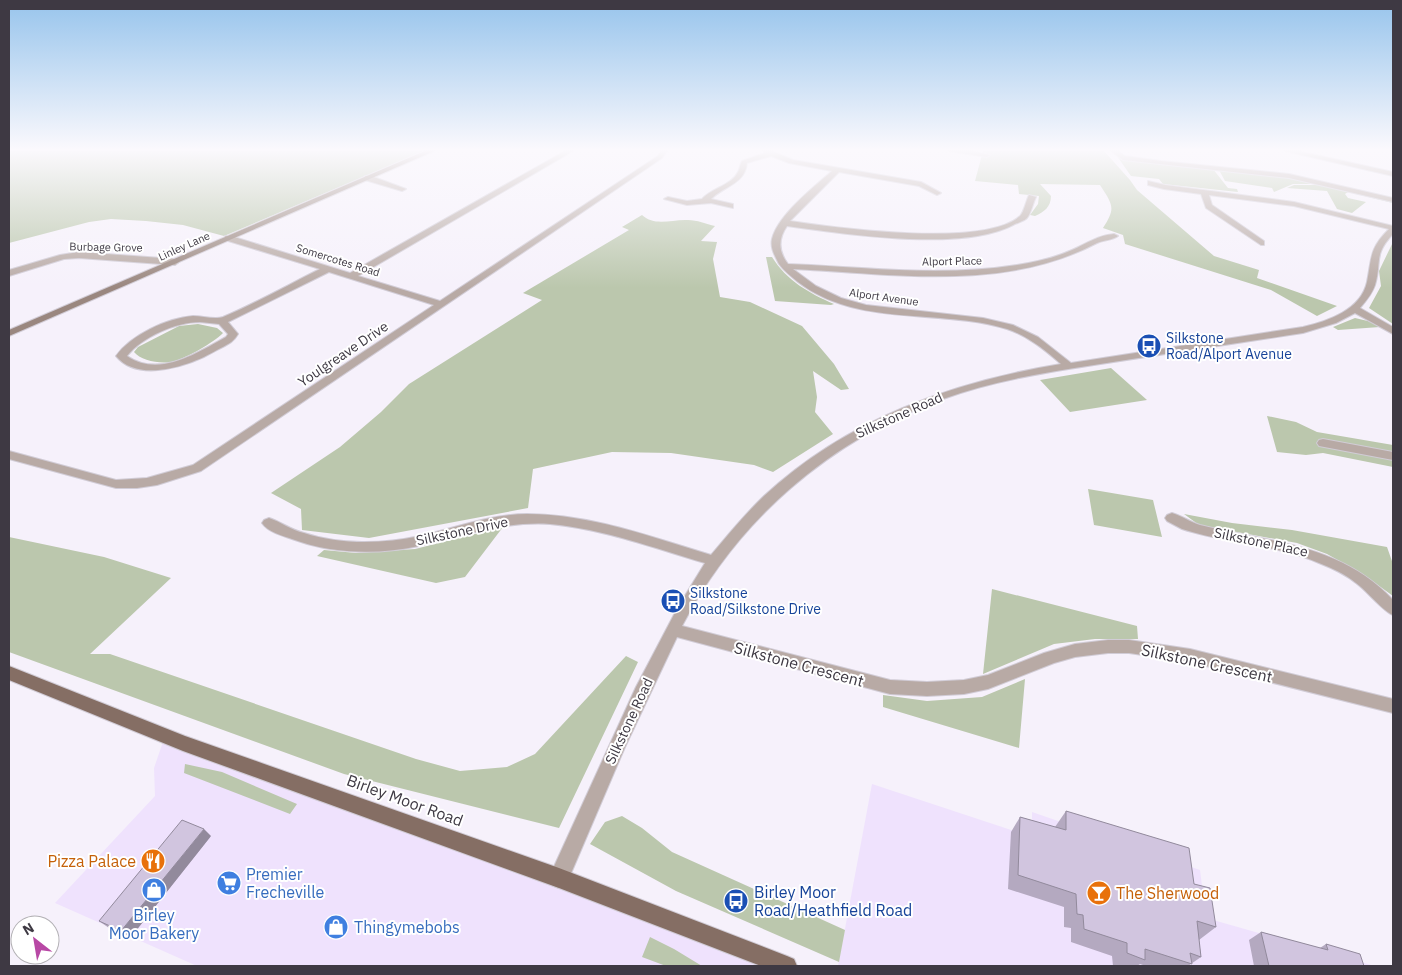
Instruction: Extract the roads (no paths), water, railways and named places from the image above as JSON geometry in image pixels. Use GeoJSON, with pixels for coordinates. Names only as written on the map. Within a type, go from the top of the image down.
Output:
{"type":"FeatureCollection","features":[{"type":"Feature","properties":{"kind":"main road","name":"Birley Moor Road"},"geometry":{"type":"LineString","coordinates":[[9,674],[183,743],[559,878],[756,960],[787,966]]}},
{"type":"Feature","properties":{"kind":"street","name":"Linley Lane"},"geometry":{"type":"LineString","coordinates":[[9,333],[325,196]]}},
{"type":"Feature","properties":{"kind":"street"},"geometry":{"type":"LineString","coordinates":[[351,276],[490,196]]}},
{"type":"Feature","properties":{"kind":"street","name":"Youlgreave Drive"},"geometry":{"type":"LineString","coordinates":[[9,455],[116,484],[144,483],[179,475],[211,460],[602,196]]}},
{"type":"Feature","properties":{"kind":"street"},"geometry":{"type":"LineString","coordinates":[[705,201],[710,196]]}},
{"type":"Feature","properties":{"kind":"street","name":"Alport Avenue"},"geometry":{"type":"LineString","coordinates":[[810,196],[784,223],[776,238],[779,256],[785,266],[808,287],[847,304],[975,320],[1010,327],[1038,339],[1069,366]]}},
{"type":"Feature","properties":{"kind":"street"},"geometry":{"type":"LineString","coordinates":[[1206,196],[1209,206],[1261,244]]}},
{"type":"Feature","properties":{"kind":"street"},"geometry":{"type":"LineString","coordinates":[[1234,196],[1324,210],[1393,229]]}},
{"type":"Feature","properties":{"kind":"street"},"geometry":{"type":"LineString","coordinates":[[1378,196],[1393,200]]}},
{"type":"Feature","properties":{"kind":"street"},"geometry":{"type":"LineString","coordinates":[[784,223],[930,237],[966,236],[996,230],[1016,222],[1030,210],[1032,197]]}},
{"type":"Feature","properties":{"kind":"street"},"geometry":{"type":"LineString","coordinates":[[668,199],[687,203],[705,201],[730,206]]}},
{"type":"Feature","properties":{"kind":"street","name":"Silkstone Road"},"geometry":{"type":"LineString","coordinates":[[559,878],[621,734],[672,630],[714,560],[765,503],[792,478],[830,449],[863,429],[901,411],[978,384],[1013,375],[1321,326],[1355,309],[1370,288],[1373,260],[1376,252],[1393,229]]}},
{"type":"Feature","properties":{"kind":"street","name":"Alport Place"},"geometry":{"type":"LineString","coordinates":[[785,266],[927,272],[980,272],[1034,265],[1079,249],[1102,237],[1114,236]]}},
{"type":"Feature","properties":{"kind":"street","name":"Somercotes Road"},"geometry":{"type":"LineString","coordinates":[[228,238],[441,304]]}},
{"type":"Feature","properties":{"kind":"street","name":"Burbage Grove"},"geometry":{"type":"LineString","coordinates":[[9,273],[63,257],[79,255],[175,262]]}},
{"type":"Feature","properties":{"kind":"street"},"geometry":{"type":"LineString","coordinates":[[222,321],[233,334],[230,339],[182,364],[164,368],[138,366],[121,356],[124,350],[134,343],[178,322],[198,319],[222,321],[328,269]]}},
{"type":"Feature","properties":{"kind":"street"},"geometry":{"type":"LineString","coordinates":[[1355,309],[1393,331]]}},
{"type":"Feature","properties":{"kind":"street"},"geometry":{"type":"LineString","coordinates":[[1323,443],[1393,456]]}},
{"type":"Feature","properties":{"kind":"street","name":"Silkstone Place"},"geometry":{"type":"LineString","coordinates":[[1172,518],[1193,528],[1288,546],[1312,553],[1338,564],[1361,579],[1381,594],[1393,609]]}},
{"type":"Feature","properties":{"kind":"street","name":"Silkstone Drive"},"geometry":{"type":"LineString","coordinates":[[269,523],[294,537],[343,545],[366,546],[418,542],[502,520],[554,520],[629,536],[714,560]]}},
{"type":"Feature","properties":{"kind":"street","name":"Silkstone Crescent"},"geometry":{"type":"LineString","coordinates":[[672,630],[890,687],[923,690],[954,689],[987,682],[1059,654],[1089,647],[1119,646],[1171,652],[1393,706]]}},
{"type":"Feature","properties":{"kind":"place","name":"Silkstone Road/Alport Avenue"},"geometry":{"type":"Point","coordinates":[1149,346]}},
{"type":"Feature","properties":{"kind":"place","name":"Silkstone Road/Silkstone Drive"},"geometry":{"type":"Point","coordinates":[673,601]}},
{"type":"Feature","properties":{"kind":"place","name":"Pizza Palace"},"geometry":{"type":"Point","coordinates":[153,861]}},
{"type":"Feature","properties":{"kind":"place","name":"Premier Frecheville"},"geometry":{"type":"Point","coordinates":[229,883]}},
{"type":"Feature","properties":{"kind":"place","name":"Birley Moor Bakery"},"geometry":{"type":"Point","coordinates":[154,890]}},
{"type":"Feature","properties":{"kind":"place","name":"The Sherwood"},"geometry":{"type":"Point","coordinates":[1099,893]}},
{"type":"Feature","properties":{"kind":"place","name":"Birley Moor Road/Heathfield Road"},"geometry":{"type":"Point","coordinates":[736,901]}},
{"type":"Feature","properties":{"kind":"place","name":"Thingymebobs"},"geometry":{"type":"Point","coordinates":[336,927]}}]}
